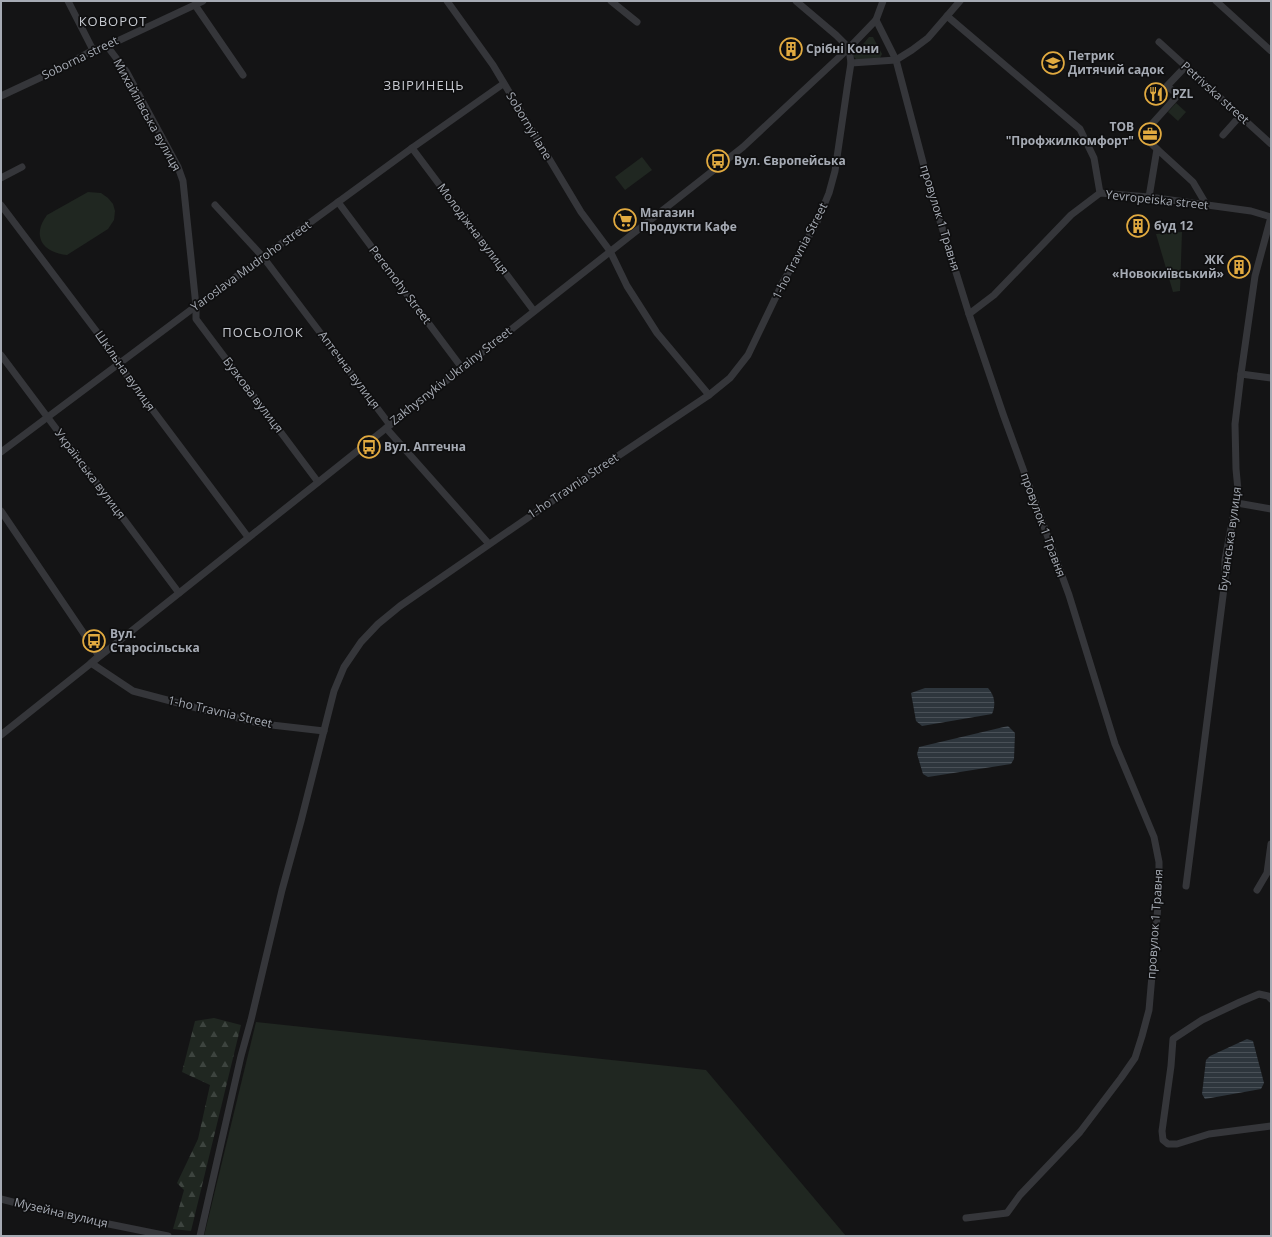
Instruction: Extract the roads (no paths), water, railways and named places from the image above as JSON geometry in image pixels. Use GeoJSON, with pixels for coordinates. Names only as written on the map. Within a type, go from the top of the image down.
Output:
{"type":"FeatureCollection","features":[{"type":"Feature","properties":{"kind":"street"},"geometry":{"type":"LineString","coordinates":[[68,1],[93,50]]}},
{"type":"Feature","properties":{"kind":"street","name":"Soborna street"},"geometry":{"type":"LineString","coordinates":[[1,96],[63,67],[93,50],[107,46],[203,1]]}},
{"type":"Feature","properties":{"kind":"street","name":"Sobornyi lane"},"geometry":{"type":"LineString","coordinates":[[447,1],[493,64],[503,84],[580,212],[610,251],[627,286],[657,333],[709,395]]}},
{"type":"Feature","properties":{"kind":"street"},"geometry":{"type":"LineString","coordinates":[[611,1],[637,22]]}},
{"type":"Feature","properties":{"kind":"street"},"geometry":{"type":"LineString","coordinates":[[796,1],[849,48]]}},
{"type":"Feature","properties":{"kind":"street","name":"Zakhysnykiv Ukrainy Street"},"geometry":{"type":"LineString","coordinates":[[99,656],[388,426],[743,147],[849,48],[876,20],[883,1]]}},
{"type":"Feature","properties":{"kind":"street"},"geometry":{"type":"LineString","coordinates":[[851,63],[896,60],[928,38],[960,1]]}},
{"type":"Feature","properties":{"kind":"street"},"geometry":{"type":"LineString","coordinates":[[1216,1],[1271,51]]}},
{"type":"Feature","properties":{"kind":"street"},"geometry":{"type":"LineString","coordinates":[[195,5],[243,75]]}},
{"type":"Feature","properties":{"kind":"street"},"geometry":{"type":"LineString","coordinates":[[948,16],[1080,129],[1094,158],[1100,193]]}},
{"type":"Feature","properties":{"kind":"street","name":"провулок 1 Травня"},"geometry":{"type":"LineString","coordinates":[[876,20],[896,60],[930,189],[969,314],[1003,414],[1069,594],[1115,744],[1154,837],[1159,862],[1159,894],[1149,1010],[1135,1058],[1122,1078],[1080,1132],[1020,1195],[1007,1212],[966,1218]]}},
{"type":"Feature","properties":{"kind":"street","name":"Petrivska street"},"geometry":{"type":"LineString","coordinates":[[1159,42],[1271,144]]}},
{"type":"Feature","properties":{"kind":"street","name":"Михайлівська вулиця"},"geometry":{"type":"LineString","coordinates":[[107,46],[126,71],[178,167],[183,181],[196,306]]}},
{"type":"Feature","properties":{"kind":"street","name":"1-ho Travnia Street"},"geometry":{"type":"LineString","coordinates":[[91,663],[133,691],[263,724],[324,731],[334,691],[344,667],[361,642],[378,624],[400,606],[489,544],[709,395],[730,378],[748,355],[783,282],[817,222],[829,193],[835,171],[851,63],[849,48]]}},
{"type":"Feature","properties":{"kind":"street"},"geometry":{"type":"LineString","coordinates":[[1186,66],[1167,86],[1178,95],[1142,135],[1193,182],[1206,204]]}},
{"type":"Feature","properties":{"kind":"street","name":"Yaroslava Mudroho street"},"geometry":{"type":"LineString","coordinates":[[1,452],[196,306],[412,148],[503,84]]}},
{"type":"Feature","properties":{"kind":"street"},"geometry":{"type":"LineString","coordinates":[[1223,135],[1240,116]]}},
{"type":"Feature","properties":{"kind":"street","name":"Молодіжна вулиця"},"geometry":{"type":"LineString","coordinates":[[412,148],[534,311]]}},
{"type":"Feature","properties":{"kind":"street"},"geometry":{"type":"LineString","coordinates":[[1149,197],[1157,149]]}},
{"type":"Feature","properties":{"kind":"street"},"geometry":{"type":"LineString","coordinates":[[1,178],[22,167]]}},
{"type":"Feature","properties":{"kind":"street","name":"Yevropeiska street"},"geometry":{"type":"LineString","coordinates":[[969,314],[994,295],[1071,215],[1100,193],[1149,197],[1251,210],[1271,217]]}},
{"type":"Feature","properties":{"kind":"street","name":"Peremohy Street"},"geometry":{"type":"LineString","coordinates":[[338,202],[462,368]]}},
{"type":"Feature","properties":{"kind":"street","name":"Шкільна вулиця"},"geometry":{"type":"LineString","coordinates":[[1,205],[51,270],[120,363],[128,377],[248,537]]}},
{"type":"Feature","properties":{"kind":"street","name":"Аптечна вулиця"},"geometry":{"type":"LineString","coordinates":[[215,205],[263,257],[388,426],[489,544]]}},
{"type":"Feature","properties":{"kind":"street","name":"Бучанська вулиця"},"geometry":{"type":"LineString","coordinates":[[1186,886],[1225,580],[1225,560],[1237,503],[1238,490],[1235,424],[1240,374],[1255,276],[1271,217]]}},
{"type":"Feature","properties":{"kind":"street","name":"Бузкова вулиця"},"geometry":{"type":"LineString","coordinates":[[196,306],[196,319],[318,482]]}},
{"type":"Feature","properties":{"kind":"street","name":"Українська вулиця"},"geometry":{"type":"LineString","coordinates":[[1,355],[179,593]]}},
{"type":"Feature","properties":{"kind":"street"},"geometry":{"type":"LineString","coordinates":[[1240,374],[1271,378]]}},
{"type":"Feature","properties":{"kind":"street"},"geometry":{"type":"LineString","coordinates":[[1237,503],[1271,509]]}},
{"type":"Feature","properties":{"kind":"street"},"geometry":{"type":"LineString","coordinates":[[1,511],[99,656],[1,735]]}},
{"type":"Feature","properties":{"kind":"street"},"geometry":{"type":"LineString","coordinates":[[200,1236],[241,1056],[282,890],[324,731]]}},
{"type":"Feature","properties":{"kind":"street"},"geometry":{"type":"LineString","coordinates":[[1257,890],[1267,873],[1271,844]]}},
{"type":"Feature","properties":{"kind":"street"},"geometry":{"type":"LineString","coordinates":[[1271,999],[1268,996],[1259,994],[1202,1020],[1173,1039],[1171,1066],[1162,1131],[1163,1140],[1168,1144],[1177,1144],[1209,1134],[1271,1126]]}},
{"type":"Feature","properties":{"kind":"street","name":"Музейна вулиця"},"geometry":{"type":"LineString","coordinates":[[1,1199],[58,1214],[168,1236]]}},
{"type":"Feature","properties":{"kind":"place","name":"Срібні Кони"},"geometry":{"type":"Point","coordinates":[791,49]}},
{"type":"Feature","properties":{"kind":"place","name":"Петрик Дитячий садок"},"geometry":{"type":"Point","coordinates":[1053,63]}},
{"type":"Feature","properties":{"kind":"place","name":"PZL"},"geometry":{"type":"Point","coordinates":[1156,94]}},
{"type":"Feature","properties":{"kind":"place","name":"ТОВ \"Профжилкомфорт\""},"geometry":{"type":"Point","coordinates":[1150,134]}},
{"type":"Feature","properties":{"kind":"place","name":"Вул. Європейська"},"geometry":{"type":"Point","coordinates":[718,161]}},
{"type":"Feature","properties":{"kind":"place","name":"Магазин Продукти Кафе"},"geometry":{"type":"Point","coordinates":[625,220]}},
{"type":"Feature","properties":{"kind":"place","name":"буд 12"},"geometry":{"type":"Point","coordinates":[1138,226]}},
{"type":"Feature","properties":{"kind":"place","name":"ЖК «Новокиївський»"},"geometry":{"type":"Point","coordinates":[1239,267]}},
{"type":"Feature","properties":{"kind":"place","name":"Вул. Аптечна"},"geometry":{"type":"Point","coordinates":[369,447]}},
{"type":"Feature","properties":{"kind":"place","name":"Вул. Старосільська"},"geometry":{"type":"Point","coordinates":[94,641]}},
{"type":"Feature","properties":{"kind":"district","name":"КОВОРОТ"},"geometry":{"type":"Point","coordinates":[113,21]}},
{"type":"Feature","properties":{"kind":"district","name":"ЗВІРИНЕЦЬ"},"geometry":{"type":"Point","coordinates":[424,85]}},
{"type":"Feature","properties":{"kind":"district","name":"ПОСЬОЛОК"},"geometry":{"type":"Point","coordinates":[263,332]}}]}
